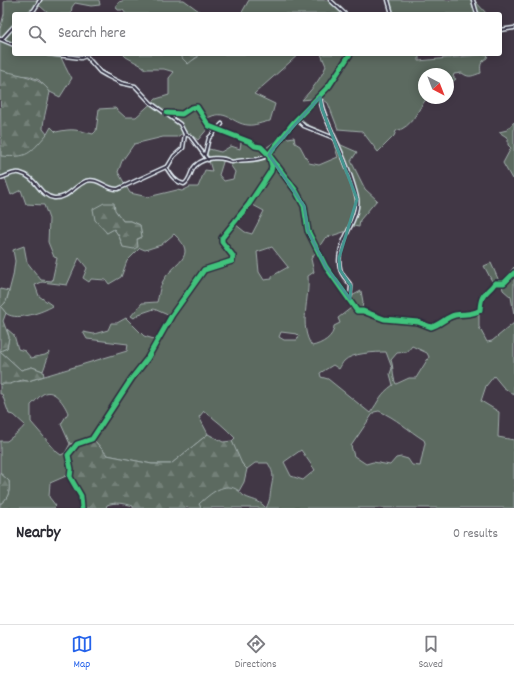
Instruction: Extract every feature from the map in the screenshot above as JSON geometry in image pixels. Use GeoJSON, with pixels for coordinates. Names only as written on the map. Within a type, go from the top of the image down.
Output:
{"type":"FeatureCollection","features":[{"type":"Feature","properties":{"kind":"street"},"geometry":{"type":"LineString","coordinates":[[31,12],[40,0]]}},
{"type":"Feature","properties":{"kind":"street"},"geometry":{"type":"LineString","coordinates":[[330,0],[343,12]]}},
{"type":"Feature","properties":{"kind":"street"},"geometry":{"type":"LineString","coordinates":[[388,0],[391,12]]}},
{"type":"Feature","properties":{"kind":"street"},"geometry":{"type":"LineString","coordinates":[[473,0],[476,12]]}},
{"type":"Feature","properties":{"kind":"street"},"geometry":{"type":"LineString","coordinates":[[12,28],[1,39],[12,44]]}},
{"type":"Feature","properties":{"kind":"street"},"geometry":{"type":"LineString","coordinates":[[502,30],[514,28]]}},
{"type":"Feature","properties":{"kind":"street"},"geometry":{"type":"LineString","coordinates":[[0,178],[11,173],[21,173],[36,182],[45,196],[57,198],[68,195],[87,181],[98,181],[113,190],[166,167],[183,148],[185,134],[182,127],[167,113],[151,103],[135,86],[116,81],[100,72],[86,56],[81,58],[64,56]]}},
{"type":"Feature","properties":{"kind":"street"},"geometry":{"type":"LineString","coordinates":[[166,167],[174,179],[184,184],[189,180],[195,166],[208,160],[225,158],[232,162],[244,159],[262,159],[269,155],[297,119],[320,96],[349,56]]}},
{"type":"Feature","properties":{"kind":"street"},"geometry":{"type":"LineString","coordinates":[[320,96],[322,109],[335,138],[357,199],[355,211],[345,236],[339,258],[340,270],[351,286],[350,299]]}},
{"type":"Feature","properties":{"kind":"street"},"geometry":{"type":"LineString","coordinates":[[167,113],[182,114],[191,108],[197,107],[209,126],[261,147],[269,155],[296,191],[304,206],[308,231],[328,270],[338,286],[350,299],[357,311],[363,311],[387,320],[418,322],[431,327],[455,315],[478,312],[480,310],[481,298],[484,294],[495,283],[504,283],[514,273]]}},
{"type":"Feature","properties":{"kind":"street"},"geometry":{"type":"LineString","coordinates":[[297,119],[304,126],[335,138]]}},
{"type":"Feature","properties":{"kind":"street"},"geometry":{"type":"LineString","coordinates":[[205,154],[209,138],[222,124]]}},
{"type":"Feature","properties":{"kind":"street"},"geometry":{"type":"LineString","coordinates":[[185,134],[190,136],[208,160]]}},
{"type":"Feature","properties":{"kind":"street"},"geometry":{"type":"LineString","coordinates":[[82,508],[81,496],[70,477],[68,455],[77,444],[92,439],[132,378],[148,359],[172,316],[204,270],[232,261],[233,256],[222,242],[222,238],[249,204],[271,171],[272,166],[269,155]]}},
{"type":"Feature","properties":{"kind":"highlighted area"},"geometry":{"type":"Polygon","coordinates":[[[320,97],[322,109],[357,199],[339,258],[340,270],[351,286],[350,299],[326,267],[308,231],[304,206],[269,155],[320,97]]]}},
{"type":"Feature","properties":{"kind":"green space"},"geometry":{"type":"Polygon","coordinates":[[[99,0],[100,5],[91,6],[75,3],[72,7],[71,12],[47,12],[40,6],[32,12],[12,12],[12,56],[60,56],[72,78],[60,97],[50,92],[39,80],[29,76],[16,75],[0,70],[0,29],[4,14],[4,1],[99,0]]]}},
{"type":"Feature","properties":{"kind":"green space"},"geometry":{"type":"Polygon","coordinates":[[[125,0],[184,0],[200,12],[124,12],[123,10],[118,10],[116,7],[119,2],[125,0]]]}},
{"type":"Feature","properties":{"kind":"green space"},"geometry":{"type":"Polygon","coordinates":[[[249,0],[332,0],[345,12],[242,12],[249,0]]]}},
{"type":"Feature","properties":{"kind":"green space"},"geometry":{"type":"Polygon","coordinates":[[[387,0],[474,0],[485,12],[390,12],[387,0]]]}},
{"type":"Feature","properties":{"kind":"green space"},"geometry":{"type":"Polygon","coordinates":[[[125,56],[182,56],[182,58],[193,60],[198,56],[297,56],[254,94],[275,104],[270,121],[248,125],[242,124],[224,115],[213,116],[206,119],[209,127],[198,140],[186,131],[177,137],[163,137],[134,144],[122,161],[118,172],[130,193],[148,197],[177,190],[182,191],[190,187],[198,187],[205,170],[212,171],[209,161],[224,159],[219,175],[224,181],[233,179],[235,172],[225,157],[209,158],[207,153],[209,149],[221,152],[231,146],[240,149],[241,142],[248,140],[256,146],[266,148],[283,135],[294,120],[301,118],[306,124],[336,137],[341,145],[357,152],[351,161],[365,189],[377,200],[360,220],[359,227],[353,226],[350,230],[325,238],[311,259],[314,272],[308,276],[305,321],[308,338],[312,346],[320,344],[330,337],[334,326],[340,323],[338,318],[351,308],[346,299],[361,291],[363,302],[362,309],[388,318],[425,322],[429,326],[434,325],[455,312],[471,313],[480,308],[480,297],[493,283],[484,266],[491,263],[499,281],[502,282],[514,267],[514,314],[511,297],[503,290],[502,285],[494,286],[482,297],[479,327],[487,342],[492,341],[514,323],[514,395],[503,387],[494,376],[486,386],[481,401],[499,412],[498,437],[514,440],[514,508],[266,508],[270,498],[273,479],[273,473],[268,463],[255,463],[247,469],[241,463],[236,452],[232,441],[235,438],[204,411],[199,417],[208,434],[171,464],[152,464],[107,455],[94,440],[114,408],[111,409],[90,439],[70,444],[61,424],[68,413],[67,410],[55,395],[47,392],[31,405],[31,422],[57,452],[61,455],[65,453],[69,470],[66,476],[50,483],[49,497],[56,506],[54,508],[0,508],[0,504],[8,494],[9,481],[0,473],[0,441],[7,441],[19,432],[25,425],[14,415],[9,414],[2,394],[0,394],[0,384],[28,381],[127,351],[128,344],[87,339],[83,332],[94,334],[108,330],[111,323],[117,323],[126,318],[144,336],[157,340],[170,316],[154,309],[139,314],[134,318],[131,316],[142,303],[157,302],[162,283],[166,276],[182,260],[185,249],[182,242],[174,234],[161,245],[145,250],[140,248],[127,261],[121,277],[109,284],[106,280],[91,279],[89,282],[83,278],[87,268],[79,258],[67,285],[42,282],[35,285],[39,296],[53,306],[30,315],[17,317],[7,314],[1,307],[7,299],[13,276],[15,261],[13,250],[24,246],[27,262],[41,280],[52,281],[57,258],[54,257],[48,242],[49,219],[44,205],[26,204],[21,190],[11,195],[5,178],[0,179],[0,146],[47,134],[51,127],[56,132],[75,130],[93,134],[96,131],[99,109],[115,108],[125,117],[136,117],[156,99],[169,95],[169,78],[174,72],[164,69],[144,69],[144,67],[125,56]],[[296,122],[285,136],[288,138],[294,137],[295,143],[300,146],[309,163],[319,165],[338,157],[332,138],[299,125],[296,122]],[[251,204],[235,224],[245,232],[252,234],[264,211],[251,204]],[[115,210],[106,233],[114,229],[119,236],[123,247],[142,237],[140,225],[131,221],[123,221],[115,210]],[[272,247],[257,252],[259,272],[264,280],[272,279],[272,276],[288,267],[272,247]],[[281,332],[279,337],[284,340],[297,340],[299,336],[297,334],[281,332]],[[412,346],[407,352],[397,353],[391,360],[396,384],[409,378],[416,378],[429,357],[427,353],[412,346]],[[386,352],[352,356],[344,361],[339,369],[333,365],[320,373],[321,377],[328,379],[370,413],[382,395],[393,385],[390,374],[392,368],[386,352]],[[379,411],[374,412],[351,446],[354,456],[366,464],[373,462],[390,465],[396,458],[401,457],[408,459],[412,465],[420,466],[425,443],[424,440],[379,411]],[[301,450],[284,462],[291,476],[303,480],[315,470],[301,450]]]}},
{"type":"Feature","properties":{"kind":"green space"},"geometry":{"type":"Polygon","coordinates":[[[182,56],[198,56],[188,64],[182,58],[182,56]]]}},
{"type":"Feature","properties":{"kind":"green space"},"geometry":{"type":"Polygon","coordinates":[[[322,56],[419,56],[419,61],[468,56],[488,56],[481,64],[481,73],[469,76],[462,73],[454,74],[454,68],[418,68],[418,104],[422,104],[411,122],[402,129],[396,131],[394,136],[378,152],[362,131],[338,129],[328,103],[321,98],[302,100],[324,71],[326,66],[322,56]]]}},
{"type":"Feature","properties":{"kind":"green space"},"geometry":{"type":"Polygon","coordinates":[[[0,70],[35,79],[50,92],[43,125],[43,129],[47,134],[32,150],[23,155],[1,156],[0,70]]]}},
{"type":"Feature","properties":{"kind":"green space"},"geometry":{"type":"Polygon","coordinates":[[[514,122],[514,178],[512,179],[503,163],[511,148],[508,145],[508,138],[499,132],[507,130],[514,122]]]}},
{"type":"Feature","properties":{"kind":"green space"},"geometry":{"type":"Polygon","coordinates":[[[104,203],[114,203],[115,210],[123,221],[131,221],[140,225],[142,237],[137,239],[138,247],[134,249],[123,247],[119,236],[114,229],[107,233],[95,220],[93,209],[104,203]]]}},
{"type":"Feature","properties":{"kind":"green space"},"geometry":{"type":"Polygon","coordinates":[[[0,289],[9,291],[6,302],[1,307],[6,313],[3,321],[9,337],[7,348],[0,351],[0,289]]]}},
{"type":"Feature","properties":{"kind":"green space"},"geometry":{"type":"Polygon","coordinates":[[[7,329],[14,335],[18,349],[25,351],[31,358],[45,355],[50,352],[43,371],[32,367],[21,370],[0,351],[7,348],[9,337],[7,329]]]}},
{"type":"Feature","properties":{"kind":"green space"},"geometry":{"type":"Polygon","coordinates":[[[0,351],[21,370],[32,367],[43,371],[44,376],[28,381],[22,380],[10,384],[0,384],[0,351]]]}},
{"type":"Feature","properties":{"kind":"green space"},"geometry":{"type":"Polygon","coordinates":[[[115,407],[94,440],[107,455],[152,464],[171,464],[208,434],[223,442],[232,441],[242,464],[247,469],[244,482],[239,491],[228,487],[218,490],[199,504],[201,508],[133,508],[133,506],[130,505],[116,503],[107,505],[106,508],[81,508],[80,494],[66,476],[69,470],[65,453],[70,444],[90,439],[104,417],[115,407]]]}},
{"type":"Feature","properties":{"kind":"green space"},"geometry":{"type":"Polygon","coordinates":[[[0,473],[9,481],[9,488],[7,497],[0,504],[0,473]]]}},
{"type":"Feature","properties":{"kind":"green space"},"geometry":{"type":"Polygon","coordinates":[[[225,486],[230,486],[244,496],[266,508],[201,508],[199,504],[216,490],[225,486]]]}},
{"type":"Feature","properties":{"kind":"cycle path"},"geometry":{"type":"LineString","coordinates":[[82,508],[81,496],[70,477],[71,469],[68,455],[77,444],[92,439],[132,378],[147,359],[172,315],[204,270],[232,261],[233,256],[222,242],[222,238],[249,204],[271,171],[272,166],[269,155],[293,123],[329,86],[349,56]]}},
{"type":"Feature","properties":{"kind":"cycle path"},"geometry":{"type":"LineString","coordinates":[[167,113],[182,114],[191,108],[197,107],[209,126],[250,142],[255,146],[261,147],[269,155],[296,191],[304,206],[308,231],[326,267],[357,311],[363,311],[384,319],[418,322],[431,327],[458,314],[471,314],[477,312],[480,310],[484,294],[495,283],[504,283],[514,273]]}}]}
